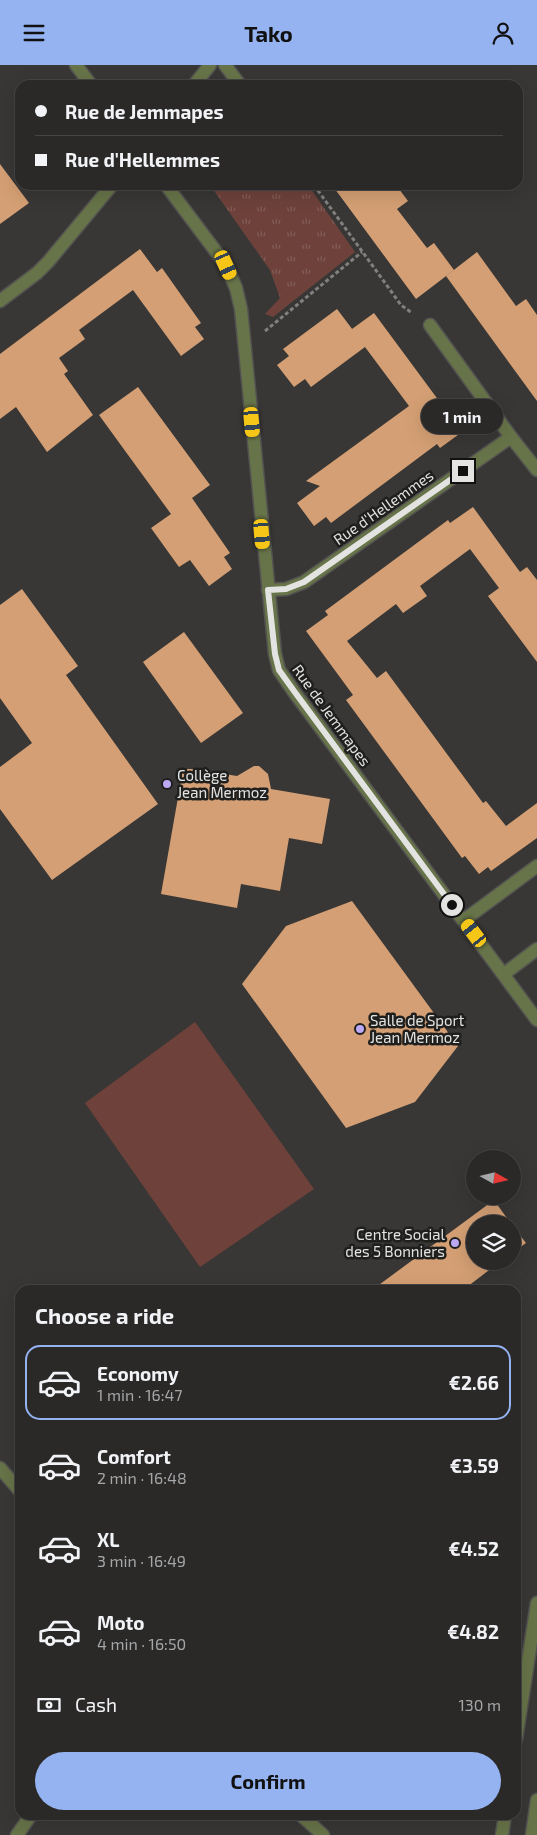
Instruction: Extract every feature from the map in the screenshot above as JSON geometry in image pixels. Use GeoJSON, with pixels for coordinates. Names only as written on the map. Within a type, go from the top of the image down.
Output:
{"type":"FeatureCollection","features":[{"type":"Feature","properties":{"kind":"street"},"geometry":{"type":"LineString","coordinates":[[76,65],[87,80]]}},
{"type":"Feature","properties":{"kind":"street"},"geometry":{"type":"LineString","coordinates":[[198,80],[210,65]]}},
{"type":"Feature","properties":{"kind":"street"},"geometry":{"type":"LineString","coordinates":[[225,65],[236,80]]}},
{"type":"Feature","properties":{"kind":"street"},"geometry":{"type":"LineString","coordinates":[[0,301],[48,262],[108,190]]}},
{"type":"Feature","properties":{"kind":"street","name":"Rue de Jemmapes"},"geometry":{"type":"LineString","coordinates":[[170,190],[226,265],[236,288],[241,309],[268,590],[275,654],[279,670],[537,1020]]}},
{"type":"Feature","properties":{"kind":"street"},"geometry":{"type":"LineString","coordinates":[[430,325],[537,470]]}},
{"type":"Feature","properties":{"kind":"street","name":"Rue d'Hellemmes"},"geometry":{"type":"LineString","coordinates":[[268,590],[286,589],[304,582],[511,437]]}},
{"type":"Feature","properties":{"kind":"street"},"geometry":{"type":"LineString","coordinates":[[464,920],[537,866]]}},
{"type":"Feature","properties":{"kind":"street"},"geometry":{"type":"LineString","coordinates":[[504,974],[537,949]]}},
{"type":"Feature","properties":{"kind":"street"},"geometry":{"type":"LineString","coordinates":[[0,1468],[15,1485]]}},
{"type":"Feature","properties":{"kind":"street"},"geometry":{"type":"LineString","coordinates":[[521,1707],[537,1603]]}},
{"type":"Feature","properties":{"kind":"street"},"geometry":{"type":"LineString","coordinates":[[532,1835],[537,1800]]}},
{"type":"Feature","properties":{"kind":"street"},"geometry":{"type":"LineString","coordinates":[[18,1835],[28,1820]]}},
{"type":"Feature","properties":{"kind":"street"},"geometry":{"type":"LineString","coordinates":[[306,1820],[323,1835]]}},
{"type":"Feature","properties":{"kind":"street"},"geometry":{"type":"LineString","coordinates":[[502,1835],[504,1820]]}},
{"type":"Feature","properties":{"kind":"path"},"geometry":{"type":"LineString","coordinates":[[318,190],[401,305],[430,325]]}},
{"type":"Feature","properties":{"kind":"path"},"geometry":{"type":"LineString","coordinates":[[245,347],[362,252]]}},
{"type":"Feature","properties":{"kind":"green space"},"geometry":{"type":"Polygon","coordinates":[[[214,190],[312,190],[355,252],[273,317],[265,314],[280,298],[270,270],[214,190]]]}},
{"type":"Feature","properties":{"kind":"green space"},"geometry":{"type":"Polygon","coordinates":[[[195,1022],[314,1189],[200,1267],[85,1103],[195,1022]]]}},
{"type":"Feature","properties":{"kind":"building"},"geometry":{"type":"Polygon","coordinates":[[[0,164],[15,184],[15,190],[19,190],[29,203],[0,224],[0,164]]]}},
{"type":"Feature","properties":{"kind":"building"},"geometry":{"type":"Polygon","coordinates":[[[336,190],[400,190],[408,201],[397,209],[427,248],[434,243],[454,270],[416,299],[336,190]]]}},
{"type":"Feature","properties":{"kind":"building"},"geometry":{"type":"Polygon","coordinates":[[[140,249],[157,272],[162,268],[201,323],[195,327],[204,339],[181,356],[133,290],[79,330],[85,339],[59,358],[68,371],[64,374],[93,415],[47,452],[16,407],[0,419],[0,354],[140,249]]]}},
{"type":"Feature","properties":{"kind":"building"},"geometry":{"type":"Polygon","coordinates":[[[477,252],[516,306],[526,299],[537,315],[537,401],[446,276],[477,252]]]}},
{"type":"Feature","properties":{"kind":"building"},"geometry":{"type":"Polygon","coordinates":[[[337,309],[352,329],[374,313],[462,432],[440,448],[437,444],[331,523],[326,517],[314,526],[297,503],[320,486],[306,481],[409,406],[365,347],[311,387],[305,379],[294,387],[277,365],[289,356],[283,349],[337,309]]]}},
{"type":"Feature","properties":{"kind":"building"},"geometry":{"type":"Polygon","coordinates":[[[138,387],[210,485],[192,498],[230,553],[224,557],[232,569],[209,586],[190,560],[179,567],[151,528],[171,514],[99,415],[138,387]]]}},
{"type":"Feature","properties":{"kind":"building"},"geometry":{"type":"Polygon","coordinates":[[[473,507],[520,572],[527,567],[537,580],[537,662],[488,596],[499,588],[470,549],[420,586],[427,596],[403,613],[396,604],[347,641],[377,678],[386,671],[483,803],[486,801],[506,826],[537,803],[537,838],[491,871],[488,867],[479,874],[465,856],[462,858],[346,700],[353,695],[306,631],[328,615],[325,611],[448,520],[450,523],[473,507]]]}},
{"type":"Feature","properties":{"kind":"building"},"geometry":{"type":"Polygon","coordinates":[[[22,589],[78,666],[66,675],[158,804],[52,880],[0,809],[0,767],[32,743],[0,698],[0,605],[22,589]]]}},
{"type":"Feature","properties":{"kind":"building"},"geometry":{"type":"Polygon","coordinates":[[[184,632],[243,713],[201,743],[143,662],[184,632]]]}},
{"type":"Feature","properties":{"kind":"building"},"geometry":{"type":"Polygon","coordinates":[[[254,766],[259,766],[268,774],[271,789],[330,799],[322,844],[289,838],[280,891],[241,884],[237,908],[161,894],[183,769],[237,776],[254,766]]]}},
{"type":"Feature","properties":{"kind":"building","name":"Salle de Sport Jean Mermoz"},"geometry":{"type":"Polygon","coordinates":[[[352,901],[458,1046],[415,1102],[346,1128],[242,984],[286,926],[352,901]]]}},
{"type":"Feature","properties":{"kind":"building","name":"Centre Social des 5 Bonniers"},"geometry":{"type":"Polygon","coordinates":[[[487,1205],[498,1205],[505,1215],[474,1215],[487,1205]]]}},
{"type":"Feature","properties":{"kind":"building","name":"Centre Social des 5 Bonniers"},"geometry":{"type":"Polygon","coordinates":[[[466,1221],[466,1270],[489,1270],[470,1285],[379,1285],[466,1221]]]}},
{"type":"Feature","properties":{"kind":"building"},"geometry":{"type":"Polygon","coordinates":[[[521,1237],[526,1243],[521,1247],[521,1237]]]}},
{"type":"Feature","properties":{"kind":"place","name":"Collège Jean Mermoz"},"geometry":{"type":"Point","coordinates":[167,784]}},
{"type":"Feature","properties":{"kind":"place","name":"Salle de Sport Jean Mermoz"},"geometry":{"type":"Point","coordinates":[360,1029]}},
{"type":"Feature","properties":{"kind":"place","name":"Centre Social des 5 Bonniers"},"geometry":{"type":"Point","coordinates":[455,1243]}},
{"type":"Feature","properties":{"kind":"route"},"geometry":{"type":"LineString","coordinates":[[452,905],[279,670],[275,654],[268,590],[286,589],[304,582],[463,471]]}}]}
